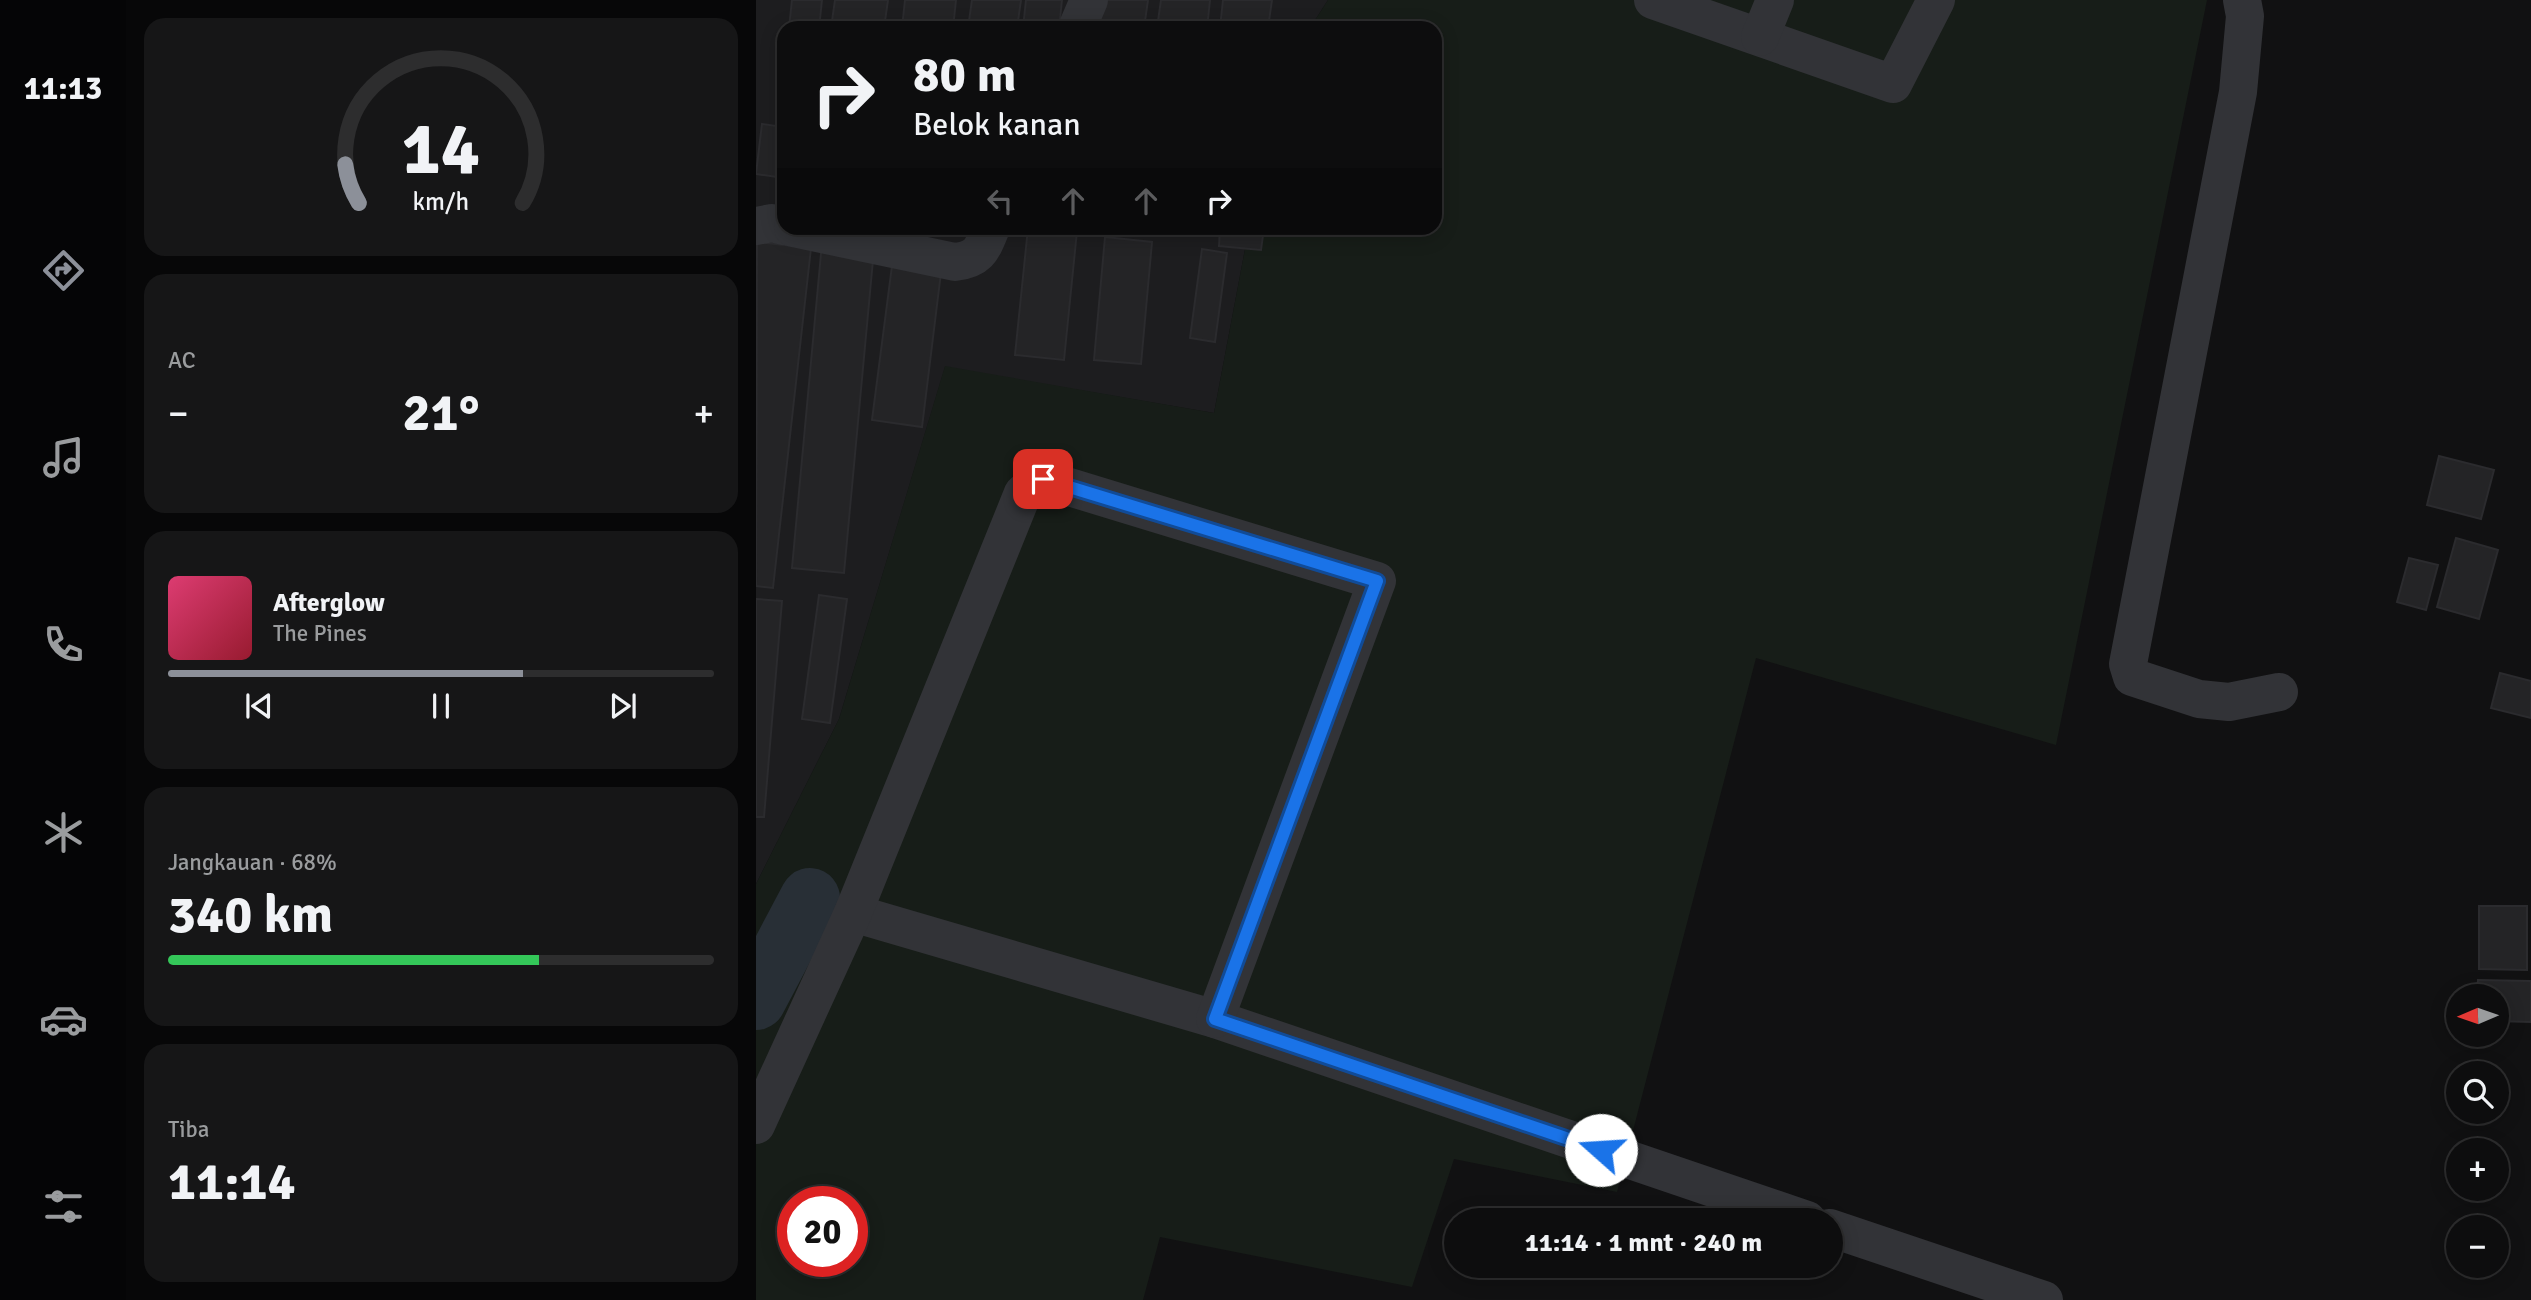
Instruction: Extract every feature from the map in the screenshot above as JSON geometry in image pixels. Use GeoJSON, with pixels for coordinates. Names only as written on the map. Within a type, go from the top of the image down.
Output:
{"type":"FeatureCollection","features":[{"type":"Feature","properties":{"kind":"lane"},"geometry":{"type":"LineString","coordinates":[[1080,21],[1089,0]]}},
{"type":"Feature","properties":{"kind":"lane"},"geometry":{"type":"LineString","coordinates":[[1653,0],[1893,84],[1936,0]]}},
{"type":"Feature","properties":{"kind":"lane"},"geometry":{"type":"LineString","coordinates":[[1760,37],[1775,0]]}},
{"type":"Feature","properties":{"kind":"lane"},"geometry":{"type":"LineString","coordinates":[[2242,0],[2245,16],[2238,92],[2127,664],[2132,677],[2199,699],[2229,702],[2279,692]]}},
{"type":"Feature","properties":{"kind":"lane"},"geometry":{"type":"LineString","coordinates":[[756,226],[777,224]]}},
{"type":"Feature","properties":{"kind":"lane"},"geometry":{"type":"LineString","coordinates":[[827,235],[955,261],[970,260],[981,251],[988,235]]}},
{"type":"Feature","properties":{"kind":"lane"},"geometry":{"type":"LineString","coordinates":[[756,1125],[853,913],[1023,492],[1043,479],[1377,581],[1215,1019]]}},
{"type":"Feature","properties":{"kind":"lane"},"geometry":{"type":"LineString","coordinates":[[853,913],[1215,1019],[1772,1208]]}},
{"type":"Feature","properties":{"kind":"lane"},"geometry":{"type":"LineString","coordinates":[[1843,1232],[2043,1300]]}},
{"type":"Feature","properties":{"kind":"shaded area"},"geometry":{"type":"Polygon","coordinates":[[[756,0],[1328,0],[1314,21],[777,21],[777,235],[1248,235],[1214,413],[945,367],[839,719],[756,884],[756,0]]]}},
{"type":"Feature","properties":{"kind":"shaded area"},"geometry":{"type":"Polygon","coordinates":[[[1328,0],[2207,0],[2056,745],[1756,658],[1617,1192],[1454,1159],[1412,1287],[1160,1237],[1143,1300],[756,1300],[756,884],[839,719],[945,366],[1214,413],[1248,235],[1442,235],[1442,21],[1314,21],[1328,0]]]}},
{"type":"Feature","properties":{"kind":"building"},"geometry":{"type":"Polygon","coordinates":[[[792,0],[822,0],[820,21],[790,21],[792,0]]]}},
{"type":"Feature","properties":{"kind":"building"},"geometry":{"type":"Polygon","coordinates":[[[835,0],[888,0],[885,21],[832,21],[835,0]]]}},
{"type":"Feature","properties":{"kind":"building"},"geometry":{"type":"Polygon","coordinates":[[[905,0],[956,0],[954,21],[903,21],[905,0]]]}},
{"type":"Feature","properties":{"kind":"building"},"geometry":{"type":"Polygon","coordinates":[[[972,0],[1021,0],[1018,21],[969,21],[972,0]]]}},
{"type":"Feature","properties":{"kind":"building"},"geometry":{"type":"Polygon","coordinates":[[[1026,0],[1062,0],[1060,21],[1024,21],[1026,0]]]}},
{"type":"Feature","properties":{"kind":"building"},"geometry":{"type":"Polygon","coordinates":[[[1099,0],[1148,0],[1145,21],[1096,21],[1099,0]]]}},
{"type":"Feature","properties":{"kind":"building"},"geometry":{"type":"Polygon","coordinates":[[[1161,0],[1210,0],[1208,21],[1158,21],[1161,0]]]}},
{"type":"Feature","properties":{"kind":"building"},"geometry":{"type":"Polygon","coordinates":[[[1223,0],[1272,0],[1269,21],[1221,21],[1223,0]]]}},
{"type":"Feature","properties":{"kind":"building"},"geometry":{"type":"Polygon","coordinates":[[[762,124],[777,126],[777,177],[756,174],[762,124]]]}},
{"type":"Feature","properties":{"kind":"building"},"geometry":{"type":"Polygon","coordinates":[[[1027,235],[1077,235],[1064,360],[1015,355],[1027,235]]]}},
{"type":"Feature","properties":{"kind":"building"},"geometry":{"type":"Polygon","coordinates":[[[1220,235],[1263,235],[1261,250],[1219,246],[1220,235]]]}},
{"type":"Feature","properties":{"kind":"building"},"geometry":{"type":"Polygon","coordinates":[[[1105,237],[1152,242],[1141,364],[1094,360],[1105,237]]]}},
{"type":"Feature","properties":{"kind":"building"},"geometry":{"type":"Polygon","coordinates":[[[757,242],[811,248],[773,588],[756,586],[757,242]]]}},
{"type":"Feature","properties":{"kind":"building"},"geometry":{"type":"Polygon","coordinates":[[[822,243],[874,249],[844,573],[792,568],[822,243]]]}},
{"type":"Feature","properties":{"kind":"building"},"geometry":{"type":"Polygon","coordinates":[[[1202,249],[1227,253],[1215,342],[1190,338],[1202,249]]]}},
{"type":"Feature","properties":{"kind":"building"},"geometry":{"type":"Polygon","coordinates":[[[893,258],[942,264],[922,427],[872,420],[893,258]]]}},
{"type":"Feature","properties":{"kind":"building"},"geometry":{"type":"Polygon","coordinates":[[[2439,456],[2494,470],[2481,519],[2427,505],[2439,456]]]}},
{"type":"Feature","properties":{"kind":"building"},"geometry":{"type":"Polygon","coordinates":[[[2456,538],[2498,550],[2479,619],[2437,607],[2456,538]]]}},
{"type":"Feature","properties":{"kind":"building"},"geometry":{"type":"Polygon","coordinates":[[[2409,558],[2438,565],[2426,610],[2397,602],[2409,558]]]}},
{"type":"Feature","properties":{"kind":"building"},"geometry":{"type":"Polygon","coordinates":[[[819,595],[847,599],[830,723],[802,719],[819,595]]]}},
{"type":"Feature","properties":{"kind":"building"},"geometry":{"type":"Polygon","coordinates":[[[756,599],[782,601],[764,817],[756,817],[756,599]]]}},
{"type":"Feature","properties":{"kind":"building"},"geometry":{"type":"Polygon","coordinates":[[[2500,673],[2531,681],[2531,718],[2491,708],[2500,673]]]}},
{"type":"Feature","properties":{"kind":"building"},"geometry":{"type":"Polygon","coordinates":[[[2479,906],[2527,906],[2527,970],[2479,969],[2479,906]]]}},
{"type":"Feature","properties":{"kind":"building"},"geometry":{"type":"Polygon","coordinates":[[[2478,980],[2531,981],[2531,1022],[2510,1021],[2510,984],[2478,984],[2478,980]]]}},
{"type":"Feature","properties":{"kind":"waterway"},"geometry":{"type":"LineString","coordinates":[[756,1000],[810,898]]}},
{"type":"Feature","properties":{"kind":"route"},"geometry":{"type":"LineString","coordinates":[[1043,479],[1377,581],[1215,1019],[1601,1150]]}}]}
